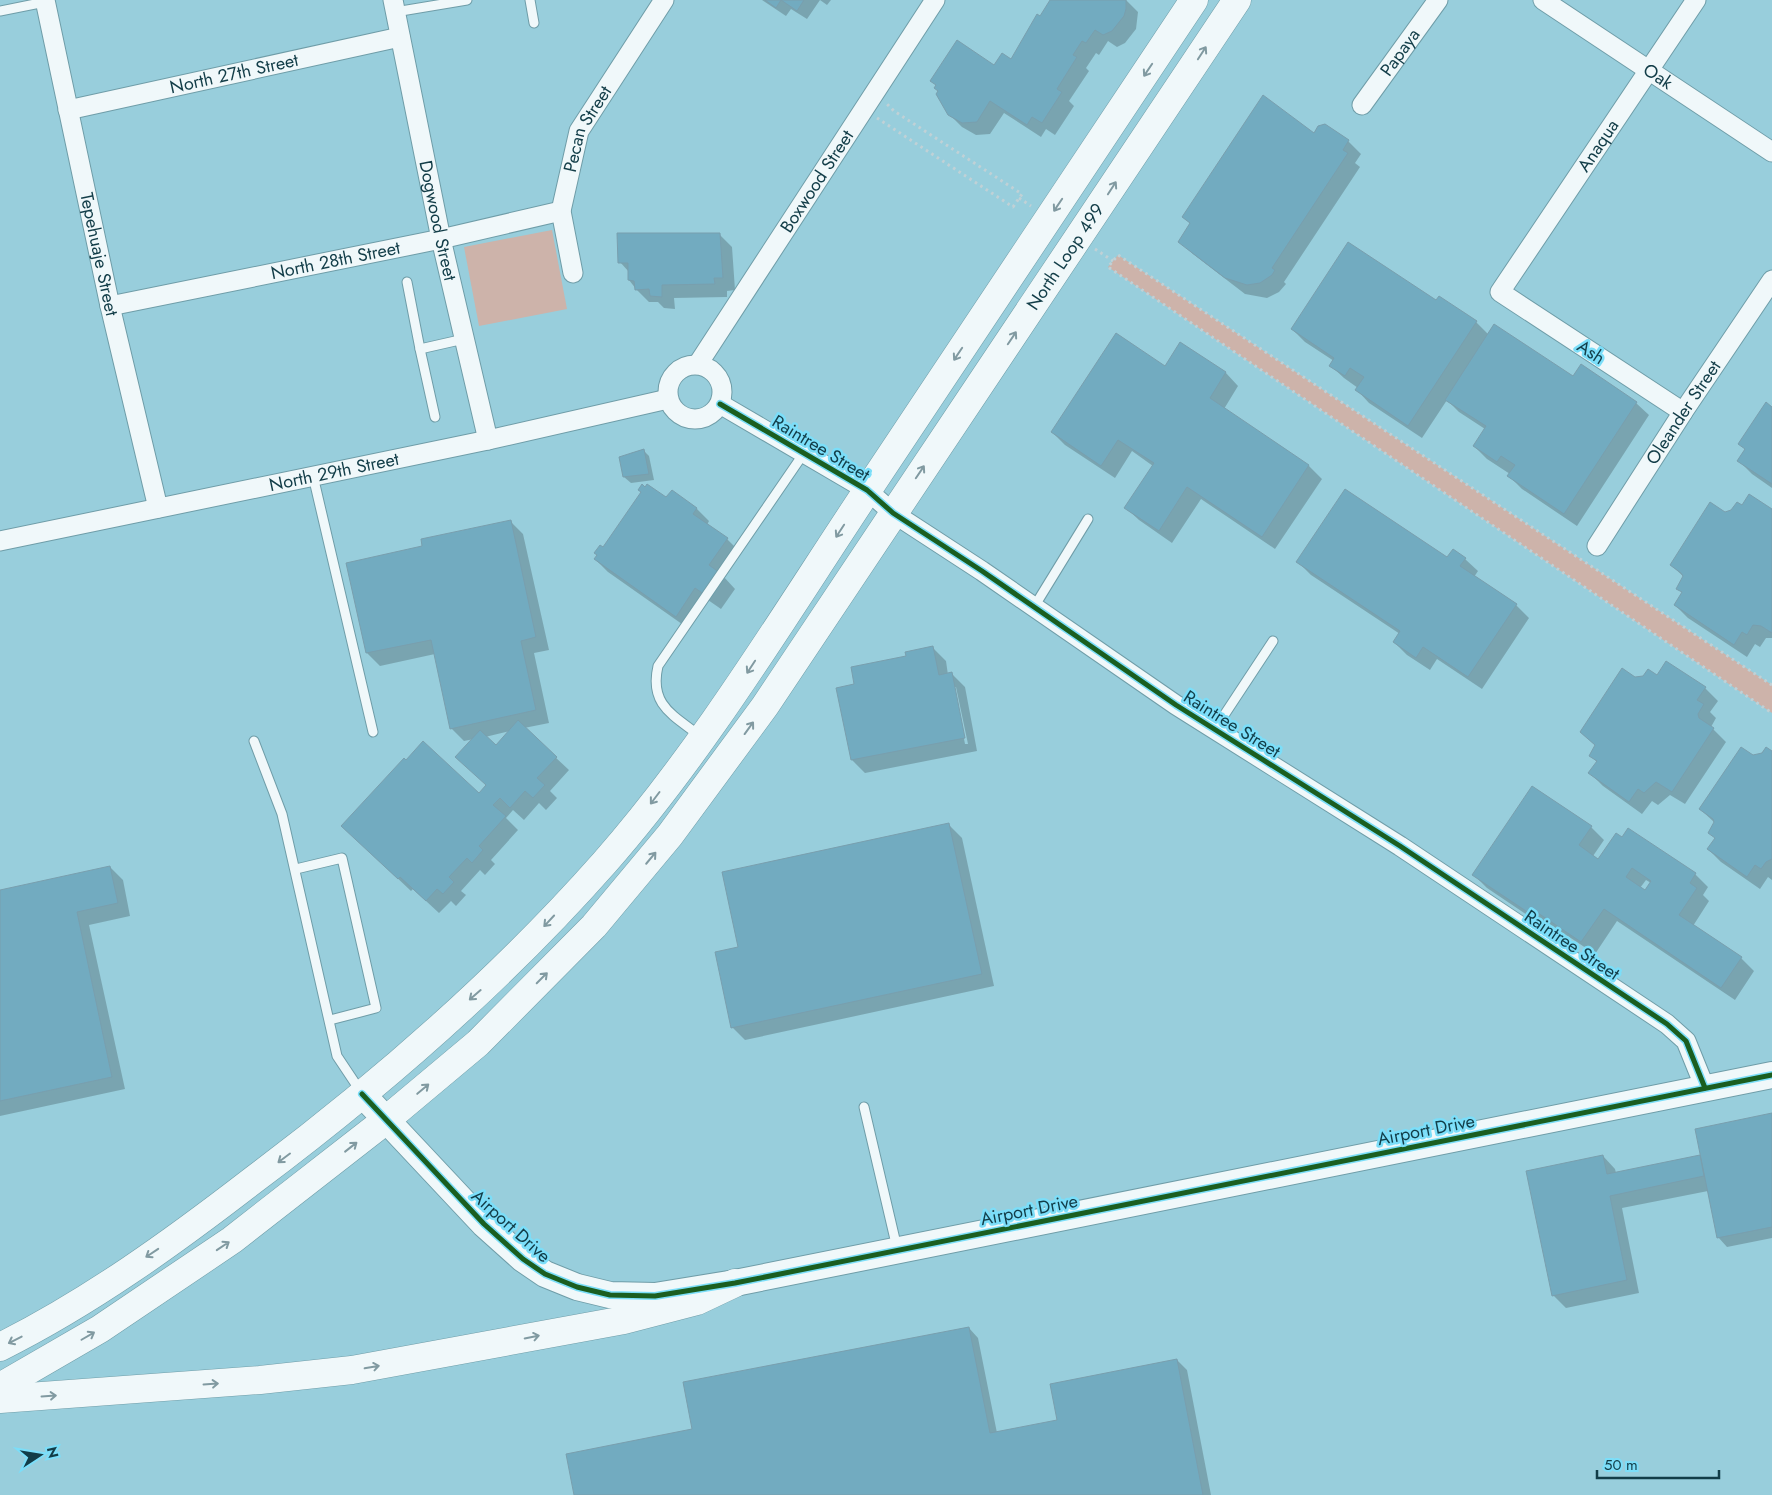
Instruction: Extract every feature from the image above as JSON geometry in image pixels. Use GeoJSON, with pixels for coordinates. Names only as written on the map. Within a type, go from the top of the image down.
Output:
{"type":"FeatureCollection","features":[{"type":"Feature","properties":{"kind":"main road","name":"North Loop 499"},"geometry":{"type":"LineString","coordinates":[[0,1347],[50,1322],[196,1224],[289,1154],[362,1094],[500,974],[606,861],[735,692],[867,490],[1194,0]]}},
{"type":"Feature","properties":{"kind":"main road","name":"North Loop 499"},"geometry":{"type":"LineString","coordinates":[[0,1387],[100,1329],[232,1240],[386,1120],[478,1043],[594,926],[670,835],[765,706],[1237,0]]}},
{"type":"Feature","properties":{"kind":"main road"},"geometry":{"type":"LineString","coordinates":[[0,1400],[260,1380],[352,1370],[624,1320],[697,1301],[735,1283]]}},
{"type":"Feature","properties":{"kind":"street","name":"Pecan Street"},"geometry":{"type":"LineString","coordinates":[[574,273],[561,211],[580,131],[664,0]]}},
{"type":"Feature","properties":{"kind":"street","name":"Boxwood Street"},"geometry":{"type":"LineString","coordinates":[[698,364],[935,0]]}},
{"type":"Feature","properties":{"kind":"street","name":"Papaya"},"geometry":{"type":"LineString","coordinates":[[1362,105],[1438,0]]}},
{"type":"Feature","properties":{"kind":"street","name":"Oak"},"geometry":{"type":"LineString","coordinates":[[1543,0],[1772,152]]}},
{"type":"Feature","properties":{"kind":"street","name":"Anaqua"},"geometry":{"type":"LineString","coordinates":[[1500,292],[1696,0]]}},
{"type":"Feature","properties":{"kind":"street","name":"Tepehuaje Street"},"geometry":{"type":"LineString","coordinates":[[45,1],[110,306],[158,508]]}},
{"type":"Feature","properties":{"kind":"street","name":"Dogwood Street"},"geometry":{"type":"LineString","coordinates":[[394,6],[441,238],[488,440]]}},
{"type":"Feature","properties":{"kind":"street","name":"North 27th Street"},"geometry":{"type":"LineString","coordinates":[[68,110],[400,38]]}},
{"type":"Feature","properties":{"kind":"street","name":"North 28th Street"},"geometry":{"type":"LineString","coordinates":[[110,306],[441,238],[561,211]]}},
{"type":"Feature","properties":{"kind":"street","name":"Oleander Street"},"geometry":{"type":"LineString","coordinates":[[1596,546],[1772,280]]}},
{"type":"Feature","properties":{"kind":"street","name":"Ash"},"geometry":{"type":"LineString","coordinates":[[1500,292],[1683,412]]}},
{"type":"Feature","properties":{"kind":"street"},"geometry":{"type":"LineString","coordinates":[[698,364],[710,369],[719,378],[723,391],[720,404],[712,414],[699,419],[686,418],[675,411],[668,399],[668,386],[674,374],[685,366],[698,364]]}},
{"type":"Feature","properties":{"kind":"street","name":"North 29th Street"},"geometry":{"type":"LineString","coordinates":[[0,541],[488,440],[668,399]]}},
{"type":"Feature","properties":{"kind":"street","name":"Raintree Street"},"geometry":{"type":"LineString","coordinates":[[720,404],[867,490],[893,513],[1214,729],[1400,846],[1667,1024],[1686,1041],[1705,1088]]}},
{"type":"Feature","properties":{"kind":"street","name":"Airport Drive"},"geometry":{"type":"LineString","coordinates":[[362,1094],[484,1224],[523,1259],[545,1274],[578,1287],[610,1295],[655,1296],[735,1283],[1772,1075]]}},
{"type":"Feature","properties":{"kind":"lane"},"geometry":{"type":"LineString","coordinates":[[394,6],[467,0]]}},
{"type":"Feature","properties":{"kind":"lane"},"geometry":{"type":"LineString","coordinates":[[530,0],[534,23]]}},
{"type":"Feature","properties":{"kind":"lane"},"geometry":{"type":"LineString","coordinates":[[0,11],[45,1]]}},
{"type":"Feature","properties":{"kind":"lane"},"geometry":{"type":"LineString","coordinates":[[407,282],[435,417]]}},
{"type":"Feature","properties":{"kind":"lane"},"geometry":{"type":"LineString","coordinates":[[420,349],[464,339]]}},
{"type":"Feature","properties":{"kind":"lane"},"geometry":{"type":"LineString","coordinates":[[701,737],[667,711],[661,703],[655,680],[658,666],[804,453]]}},
{"type":"Feature","properties":{"kind":"lane"},"geometry":{"type":"LineString","coordinates":[[314,476],[372,732]]}},
{"type":"Feature","properties":{"kind":"lane"},"geometry":{"type":"LineString","coordinates":[[1034,607],[1088,520]]}},
{"type":"Feature","properties":{"kind":"lane"},"geometry":{"type":"LineString","coordinates":[[1214,729],[1273,641]]}},
{"type":"Feature","properties":{"kind":"lane"},"geometry":{"type":"LineString","coordinates":[[254,742],[282,814],[337,1056],[362,1094]]}},
{"type":"Feature","properties":{"kind":"lane"},"geometry":{"type":"LineString","coordinates":[[296,869],[342,858],[376,1008],[330,1020]]}},
{"type":"Feature","properties":{"kind":"lane"},"geometry":{"type":"LineString","coordinates":[[864,1107],[898,1250]]}},
{"type":"Feature","properties":{"kind":"path"},"geometry":{"type":"LineString","coordinates":[[864,110],[1013,208],[1022,194],[894,111],[874,93]]}},
{"type":"Feature","properties":{"kind":"path"},"geometry":{"type":"LineString","coordinates":[[1772,685],[1118,255],[1108,266],[1772,713]]}},
{"type":"Feature","properties":{"kind":"shaded area"},"geometry":{"type":"Polygon","coordinates":[[[552,230],[567,309],[479,326],[464,247],[552,230]]]}},
{"type":"Feature","properties":{"kind":"shaded area"},"geometry":{"type":"Polygon","coordinates":[[[1118,255],[1772,685],[1772,713],[1108,267],[1118,255]]]}},
{"type":"Feature","properties":{"kind":"building"},"geometry":{"type":"Polygon","coordinates":[[[765,0],[781,0],[776,8],[765,0]]]}},
{"type":"Feature","properties":{"kind":"building"},"geometry":{"type":"Polygon","coordinates":[[[781,0],[804,0],[797,11],[781,0]]]}},
{"type":"Feature","properties":{"kind":"building"},"geometry":{"type":"Polygon","coordinates":[[[1050,0],[1126,0],[1126,9],[1124,16],[1112,31],[1103,35],[1095,30],[1086,43],[1082,41],[1073,55],[1077,57],[1057,89],[1062,92],[1042,123],[1032,117],[1027,125],[990,101],[977,122],[962,123],[948,115],[936,94],[938,91],[934,88],[936,85],[930,81],[957,40],[994,65],[1002,53],[1011,59],[1037,14],[1040,16],[1050,0]]]}},
{"type":"Feature","properties":{"kind":"building"},"geometry":{"type":"Polygon","coordinates":[[[1263,95],[1314,133],[1318,126],[1325,124],[1349,140],[1343,150],[1348,153],[1272,268],[1275,270],[1272,275],[1260,283],[1247,285],[1225,278],[1178,242],[1190,223],[1182,217],[1263,95]]]}},
{"type":"Feature","properties":{"kind":"building"},"geometry":{"type":"Polygon","coordinates":[[[617,233],[720,233],[723,278],[714,278],[715,284],[662,285],[662,297],[650,296],[649,289],[635,290],[634,281],[628,280],[628,263],[618,263],[617,233]]]}},
{"type":"Feature","properties":{"kind":"building"},"geometry":{"type":"Polygon","coordinates":[[[1348,242],[1436,300],[1439,296],[1477,321],[1408,426],[1355,390],[1364,377],[1350,368],[1345,376],[1329,366],[1334,358],[1291,329],[1348,242]]]}},
{"type":"Feature","properties":{"kind":"building"},"geometry":{"type":"Polygon","coordinates":[[[1494,324],[1573,376],[1581,364],[1637,402],[1564,514],[1507,476],[1515,465],[1501,456],[1497,462],[1473,446],[1486,426],[1445,400],[1494,324]]]}},
{"type":"Feature","properties":{"kind":"building"},"geometry":{"type":"Polygon","coordinates":[[[1116,333],[1165,366],[1180,342],[1226,372],[1210,398],[1309,465],[1262,537],[1187,487],[1159,531],[1124,508],[1154,463],[1118,440],[1101,466],[1051,432],[1116,333]]]}},
{"type":"Feature","properties":{"kind":"building"},"geometry":{"type":"Polygon","coordinates":[[[1766,402],[1772,407],[1772,484],[1737,461],[1745,449],[1738,444],[1766,402]]]}},
{"type":"Feature","properties":{"kind":"building"},"geometry":{"type":"Polygon","coordinates":[[[644,449],[649,474],[623,477],[619,457],[644,449]]]}},
{"type":"Feature","properties":{"kind":"building"},"geometry":{"type":"Polygon","coordinates":[[[642,484],[645,487],[647,484],[666,497],[672,490],[697,508],[693,514],[728,538],[709,565],[723,575],[708,597],[695,588],[676,617],[594,559],[597,555],[594,553],[600,545],[603,547],[641,492],[638,490],[642,484]]]}},
{"type":"Feature","properties":{"kind":"building"},"geometry":{"type":"Polygon","coordinates":[[[1345,489],[1447,557],[1453,549],[1466,558],[1460,566],[1517,604],[1468,677],[1423,647],[1416,658],[1393,642],[1400,631],[1296,562],[1345,489]]]}},
{"type":"Feature","properties":{"kind":"building"},"geometry":{"type":"Polygon","coordinates":[[[1749,494],[1772,509],[1772,633],[1761,626],[1753,625],[1747,635],[1742,632],[1734,645],[1674,605],[1682,592],[1676,589],[1683,576],[1670,565],[1710,502],[1725,512],[1731,510],[1737,502],[1742,505],[1749,494]]]}},
{"type":"Feature","properties":{"kind":"building"},"geometry":{"type":"Polygon","coordinates":[[[511,520],[536,637],[521,641],[536,710],[450,729],[431,640],[366,653],[346,563],[422,546],[421,539],[511,520]]]}},
{"type":"Feature","properties":{"kind":"building"},"geometry":{"type":"Polygon","coordinates":[[[933,646],[939,675],[952,672],[965,738],[851,760],[836,688],[854,684],[851,667],[906,656],[905,652],[933,646]]]}},
{"type":"Feature","properties":{"kind":"building"},"geometry":{"type":"Polygon","coordinates":[[[1666,661],[1706,687],[1697,700],[1704,704],[1698,714],[1699,718],[1714,728],[1672,792],[1656,782],[1644,793],[1638,789],[1629,802],[1588,773],[1597,761],[1589,756],[1595,745],[1580,732],[1622,668],[1635,677],[1643,676],[1648,669],[1657,675],[1666,661]]]}},
{"type":"Feature","properties":{"kind":"building"},"geometry":{"type":"Polygon","coordinates":[[[518,720],[557,757],[537,778],[545,785],[533,798],[525,791],[510,808],[500,798],[493,805],[506,816],[479,846],[483,850],[472,863],[467,858],[449,877],[454,882],[443,894],[437,889],[426,901],[400,877],[398,879],[341,826],[404,758],[406,760],[423,741],[479,793],[486,785],[455,757],[480,730],[496,745],[518,720]]]}},
{"type":"Feature","properties":{"kind":"building"},"geometry":{"type":"Polygon","coordinates":[[[1741,747],[1753,755],[1762,753],[1766,747],[1772,751],[1772,859],[1766,862],[1761,869],[1755,865],[1747,877],[1707,849],[1715,838],[1708,833],[1714,822],[1713,819],[1699,809],[1741,747]]]}},
{"type":"Feature","properties":{"kind":"building"},"geometry":{"type":"Polygon","coordinates":[[[1532,786],[1592,826],[1579,845],[1598,859],[1616,833],[1622,837],[1628,828],[1696,873],[1690,883],[1697,888],[1679,915],[1742,957],[1721,988],[1604,909],[1581,942],[1535,911],[1532,915],[1472,875],[1532,786]],[[1632,868],[1626,877],[1645,890],[1651,881],[1632,868]]]}},
{"type":"Feature","properties":{"kind":"building"},"geometry":{"type":"Polygon","coordinates":[[[949,823],[982,974],[731,1028],[715,952],[738,947],[722,872],[949,823]]]}},
{"type":"Feature","properties":{"kind":"building"},"geometry":{"type":"Polygon","coordinates":[[[110,866],[118,903],[77,912],[112,1077],[0,1101],[0,890],[110,866]]]}},
{"type":"Feature","properties":{"kind":"building"},"geometry":{"type":"Polygon","coordinates":[[[1772,1113],[1772,1227],[1717,1238],[1695,1129],[1772,1113]]]}},
{"type":"Feature","properties":{"kind":"building"},"geometry":{"type":"Polygon","coordinates":[[[1603,1155],[1607,1174],[1700,1155],[1704,1176],[1610,1196],[1627,1280],[1552,1296],[1526,1171],[1603,1155]]]}},
{"type":"Feature","properties":{"kind":"building"},"geometry":{"type":"Polygon","coordinates":[[[969,1327],[990,1433],[1057,1420],[1050,1384],[1177,1359],[1203,1495],[574,1495],[566,1454],[692,1429],[683,1382],[969,1327]]]}},
{"type":"Feature","properties":{"kind":"cycle path"},"geometry":{"type":"LineString","coordinates":[[720,404],[867,490],[893,513],[982,571],[1176,705],[1400,846],[1667,1024],[1686,1041],[1705,1088]]}},
{"type":"Feature","properties":{"kind":"cycle path"},"geometry":{"type":"LineString","coordinates":[[362,1094],[484,1224],[523,1259],[545,1274],[577,1287],[610,1295],[655,1296],[735,1283],[1772,1075]]}}]}
